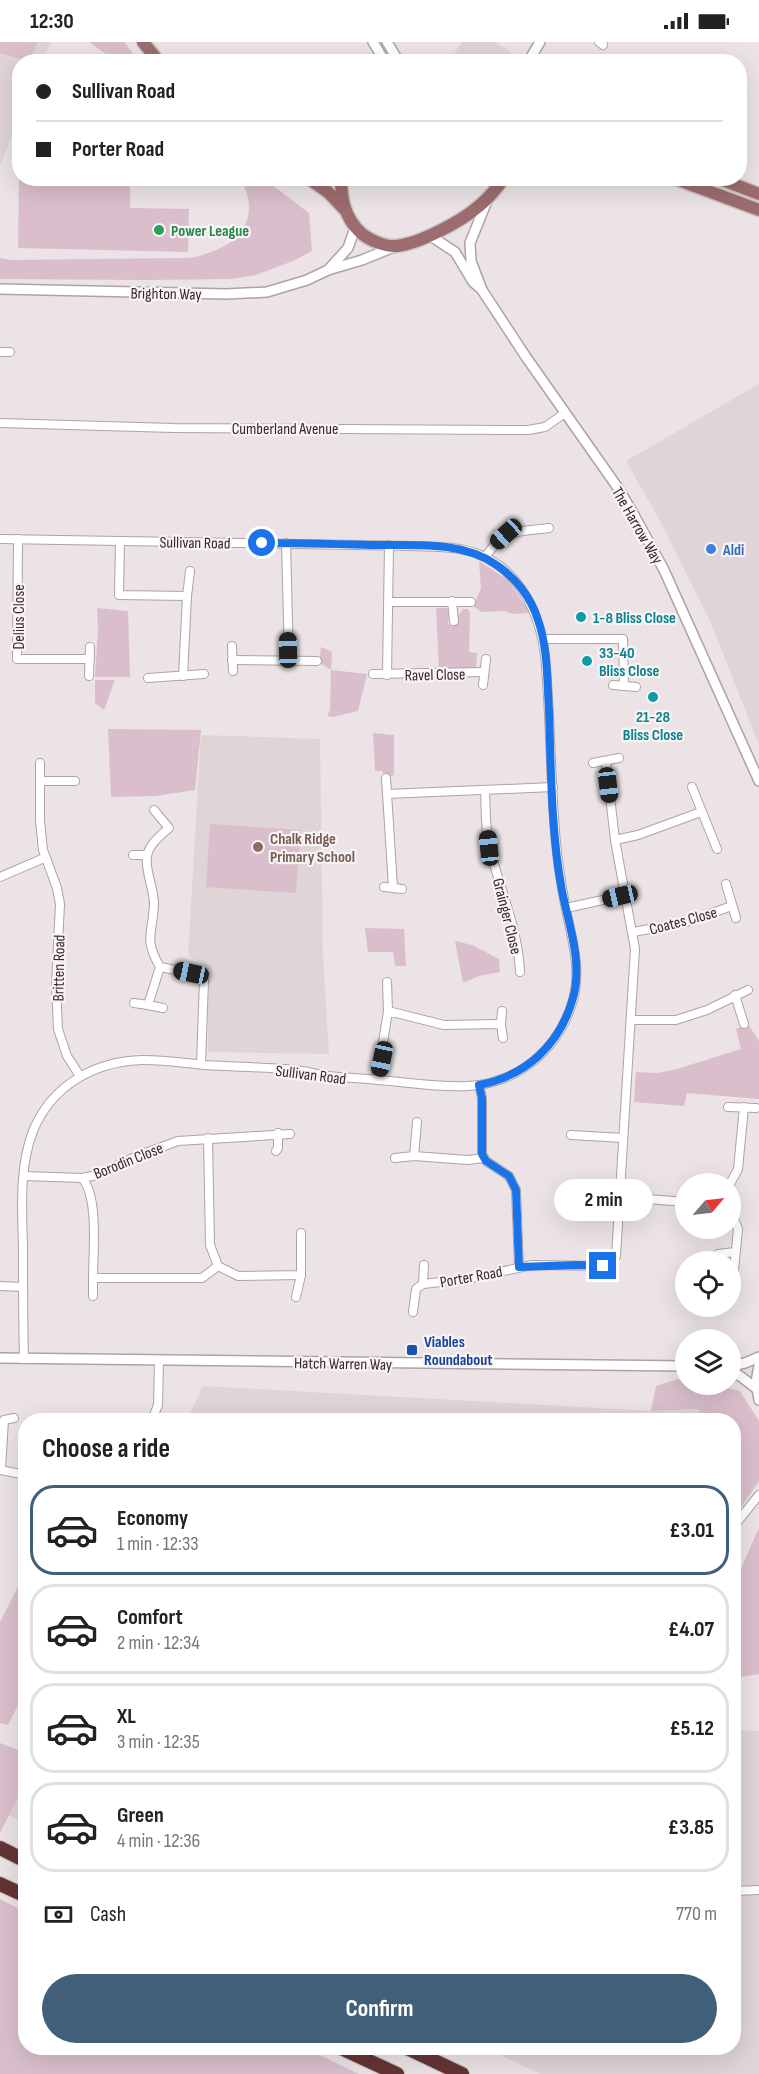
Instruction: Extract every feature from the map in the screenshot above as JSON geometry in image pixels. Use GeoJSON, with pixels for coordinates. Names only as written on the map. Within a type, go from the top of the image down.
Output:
{"type":"FeatureCollection","features":[{"type":"Feature","properties":{"kind":"highway"},"geometry":{"type":"LineString","coordinates":[[0,1848],[18,1857]]}},
{"type":"Feature","properties":{"kind":"highway"},"geometry":{"type":"LineString","coordinates":[[0,1884],[18,1892]]}},
{"type":"Feature","properties":{"kind":"highway"},"geometry":{"type":"LineString","coordinates":[[356,2055],[396,2074]]}},
{"type":"Feature","properties":{"kind":"highway"},"geometry":{"type":"LineString","coordinates":[[422,2055],[462,2074]]}},
{"type":"Feature","properties":{"kind":"main road"},"geometry":{"type":"LineString","coordinates":[[143,42],[153,54]]}},
{"type":"Feature","properties":{"kind":"main road"},"geometry":{"type":"LineString","coordinates":[[319,186],[344,209],[356,228],[366,236],[394,247],[429,235],[462,219],[488,199],[498,186]]}},
{"type":"Feature","properties":{"kind":"main road"},"geometry":{"type":"LineString","coordinates":[[342,186],[344,209]]}},
{"type":"Feature","properties":{"kind":"main road"},"geometry":{"type":"LineString","coordinates":[[694,186],[759,210]]}},
{"type":"Feature","properties":{"kind":"main road"},"geometry":{"type":"LineString","coordinates":[[738,186],[759,194]]}},
{"type":"Feature","properties":{"kind":"street","name":"The Harrow Way"},"geometry":{"type":"LineString","coordinates":[[488,199],[470,243],[471,261],[482,290],[618,488],[648,540],[759,781]]}},
{"type":"Feature","properties":{"kind":"street","name":"Brighton Way"},"geometry":{"type":"LineString","coordinates":[[328,270],[348,248],[356,228]]}},
{"type":"Feature","properties":{"kind":"street","name":"The Harrow Way"},"geometry":{"type":"LineString","coordinates":[[429,235],[455,252],[473,282],[482,290]]}},
{"type":"Feature","properties":{"kind":"street","name":"Brighton Way"},"geometry":{"type":"LineString","coordinates":[[0,288],[267,292],[298,283],[394,247]]}},
{"type":"Feature","properties":{"kind":"street"},"geometry":{"type":"LineString","coordinates":[[0,352],[10,352]]}},
{"type":"Feature","properties":{"kind":"street","name":"Cumberland Avenue"},"geometry":{"type":"LineString","coordinates":[[0,423],[172,428],[520,430],[540,429],[565,413]]}},
{"type":"Feature","properties":{"kind":"street"},"geometry":{"type":"LineString","coordinates":[[484,557],[492,546],[506,534],[549,528]]}},
{"type":"Feature","properties":{"kind":"street","name":"Sullivan Road"},"geometry":{"type":"LineString","coordinates":[[0,539],[454,548],[484,557],[513,578],[538,618],[543,639],[555,841],[575,952],[577,982],[566,1019],[551,1044],[528,1066],[499,1080],[479,1085],[450,1086],[328,1076],[297,1070],[201,1065],[163,1060],[111,1064],[80,1076],[59,1092],[40,1117],[32,1134],[24,1176],[24,1359]]}},
{"type":"Feature","properties":{"kind":"street","name":"Delius Close"},"geometry":{"type":"LineString","coordinates":[[18,539],[17,659],[90,659]]}},
{"type":"Feature","properties":{"kind":"street"},"geometry":{"type":"LineString","coordinates":[[120,541],[120,606]]}},
{"type":"Feature","properties":{"kind":"street"},"geometry":{"type":"LineString","coordinates":[[286,543],[288,661]]}},
{"type":"Feature","properties":{"kind":"street","name":"Ravel Close"},"geometry":{"type":"LineString","coordinates":[[387,675],[388,545]]}},
{"type":"Feature","properties":{"kind":"street"},"geometry":{"type":"LineString","coordinates":[[183,675],[190,571]]}},
{"type":"Feature","properties":{"kind":"street"},"geometry":{"type":"LineString","coordinates":[[119,596],[187,596]]}},
{"type":"Feature","properties":{"kind":"street"},"geometry":{"type":"LineString","coordinates":[[452,601],[454,621]]}},
{"type":"Feature","properties":{"kind":"street"},"geometry":{"type":"LineString","coordinates":[[389,602],[471,602]]}},
{"type":"Feature","properties":{"kind":"street"},"geometry":{"type":"LineString","coordinates":[[543,639],[623,639],[624,686]]}},
{"type":"Feature","properties":{"kind":"street"},"geometry":{"type":"LineString","coordinates":[[232,646],[233,672]]}},
{"type":"Feature","properties":{"kind":"street"},"geometry":{"type":"LineString","coordinates":[[89,676],[90,647]]}},
{"type":"Feature","properties":{"kind":"street","name":"Ravel Close"},"geometry":{"type":"LineString","coordinates":[[483,685],[486,659]]}},
{"type":"Feature","properties":{"kind":"street"},"geometry":{"type":"LineString","coordinates":[[232,660],[317,661]]}},
{"type":"Feature","properties":{"kind":"street","name":"Ravel Close"},"geometry":{"type":"LineString","coordinates":[[373,674],[484,672]]}},
{"type":"Feature","properties":{"kind":"street"},"geometry":{"type":"LineString","coordinates":[[148,678],[204,674]]}},
{"type":"Feature","properties":{"kind":"street"},"geometry":{"type":"LineString","coordinates":[[613,685],[636,687]]}},
{"type":"Feature","properties":{"kind":"street"},"geometry":{"type":"LineString","coordinates":[[593,763],[619,758]]}},
{"type":"Feature","properties":{"kind":"street","name":"Coates Close"},"geometry":{"type":"LineString","coordinates":[[606,762],[615,840],[635,949],[627,1075]]}},
{"type":"Feature","properties":{"kind":"street","name":"Britten Road"},"geometry":{"type":"LineString","coordinates":[[40,763],[40,821],[44,858],[57,888],[60,904],[56,986],[58,1029],[67,1056],[80,1076]]}},
{"type":"Feature","properties":{"kind":"street"},"geometry":{"type":"LineString","coordinates":[[386,778],[393,887]]}},
{"type":"Feature","properties":{"kind":"street"},"geometry":{"type":"LineString","coordinates":[[41,781],[75,781]]}},
{"type":"Feature","properties":{"kind":"street"},"geometry":{"type":"LineString","coordinates":[[387,794],[553,787]]}},
{"type":"Feature","properties":{"kind":"street"},"geometry":{"type":"LineString","coordinates":[[692,787],[717,849]]}},
{"type":"Feature","properties":{"kind":"street","name":"Grainger Close"},"geometry":{"type":"LineString","coordinates":[[485,790],[489,848],[514,929],[519,950],[520,972]]}},
{"type":"Feature","properties":{"kind":"street"},"geometry":{"type":"LineString","coordinates":[[148,1005],[160,967],[152,953],[149,936],[154,902],[147,855],[155,840],[169,828],[154,810]]}},
{"type":"Feature","properties":{"kind":"street"},"geometry":{"type":"LineString","coordinates":[[615,840],[638,835],[701,812]]}},
{"type":"Feature","properties":{"kind":"street"},"geometry":{"type":"LineString","coordinates":[[133,855],[147,855]]}},
{"type":"Feature","properties":{"kind":"street"},"geometry":{"type":"LineString","coordinates":[[0,878],[44,858]]}},
{"type":"Feature","properties":{"kind":"street","name":"Coates Close"},"geometry":{"type":"LineString","coordinates":[[726,884],[736,918]]}},
{"type":"Feature","properties":{"kind":"street"},"geometry":{"type":"LineString","coordinates":[[384,887],[402,889]]}},
{"type":"Feature","properties":{"kind":"street"},"geometry":{"type":"LineString","coordinates":[[566,908],[626,895]]}},
{"type":"Feature","properties":{"kind":"street","name":"Coates Close"},"geometry":{"type":"LineString","coordinates":[[633,932],[683,923],[732,906]]}},
{"type":"Feature","properties":{"kind":"street"},"geometry":{"type":"LineString","coordinates":[[160,967],[191,973],[204,980],[201,1065]]}},
{"type":"Feature","properties":{"kind":"street"},"geometry":{"type":"LineString","coordinates":[[377,1079],[388,1011],[387,982]]}},
{"type":"Feature","properties":{"kind":"street"},"geometry":{"type":"LineString","coordinates":[[631,1020],[676,1020],[707,1010],[748,990]]}},
{"type":"Feature","properties":{"kind":"street"},"geometry":{"type":"LineString","coordinates":[[735,995],[744,1024]]}},
{"type":"Feature","properties":{"kind":"street"},"geometry":{"type":"LineString","coordinates":[[134,1003],[163,1008]]}},
{"type":"Feature","properties":{"kind":"street"},"geometry":{"type":"LineString","coordinates":[[388,1011],[444,1025],[501,1024]]}},
{"type":"Feature","properties":{"kind":"street"},"geometry":{"type":"LineString","coordinates":[[502,1011],[503,1038]]}},
{"type":"Feature","properties":{"kind":"street","name":"Porter Road"},"geometry":{"type":"LineString","coordinates":[[413,1312],[416,1289],[423,1284],[467,1279],[519,1267],[603,1266],[611,1262],[616,1256],[627,1075]]}},
{"type":"Feature","properties":{"kind":"street"},"geometry":{"type":"LineString","coordinates":[[395,1158],[414,1156],[468,1160],[483,1158],[481,1150],[482,1098],[479,1085]]}},
{"type":"Feature","properties":{"kind":"street"},"geometry":{"type":"LineString","coordinates":[[728,1107],[756,1108]]}},
{"type":"Feature","properties":{"kind":"street"},"geometry":{"type":"LineString","coordinates":[[736,1173],[744,1107]]}},
{"type":"Feature","properties":{"kind":"street"},"geometry":{"type":"LineString","coordinates":[[414,1156],[417,1122]]}},
{"type":"Feature","properties":{"kind":"street"},"geometry":{"type":"LineString","coordinates":[[276,1151],[278,1133]]}},
{"type":"Feature","properties":{"kind":"street","name":"Borodin Close"},"geometry":{"type":"LineString","coordinates":[[24,1176],[82,1178],[97,1175],[160,1146],[178,1141],[290,1134]]}},
{"type":"Feature","properties":{"kind":"street"},"geometry":{"type":"LineString","coordinates":[[571,1135],[623,1138]]}},
{"type":"Feature","properties":{"kind":"street"},"geometry":{"type":"LineString","coordinates":[[208,1138],[210,1245],[218,1266],[238,1276],[301,1275]]}},
{"type":"Feature","properties":{"kind":"street","name":"Porter Road"},"geometry":{"type":"LineString","coordinates":[[483,1158],[506,1173],[516,1190],[519,1267]]}},
{"type":"Feature","properties":{"kind":"street","name":"Borodin Close"},"geometry":{"type":"LineString","coordinates":[[82,1178],[88,1184],[93,1199],[93,1296]]}},
{"type":"Feature","properties":{"kind":"street"},"geometry":{"type":"LineString","coordinates":[[621,1197],[675,1201]]}},
{"type":"Feature","properties":{"kind":"street"},"geometry":{"type":"LineString","coordinates":[[296,1297],[301,1275],[301,1233]]}},
{"type":"Feature","properties":{"kind":"street","name":"Porter Road"},"geometry":{"type":"LineString","coordinates":[[423,1284],[424,1265]]}},
{"type":"Feature","properties":{"kind":"street"},"geometry":{"type":"LineString","coordinates":[[93,1278],[202,1278],[218,1266]]}},
{"type":"Feature","properties":{"kind":"street"},"geometry":{"type":"LineString","coordinates":[[0,1286],[23,1287]]}},
{"type":"Feature","properties":{"kind":"street"},"geometry":{"type":"LineString","coordinates":[[741,1365],[759,1357]]}},
{"type":"Feature","properties":{"kind":"street","name":"Hatch Warren Way"},"geometry":{"type":"LineString","coordinates":[[0,1358],[675,1366]]}},
{"type":"Feature","properties":{"kind":"street"},"geometry":{"type":"LineString","coordinates":[[155,1413],[158,1405],[159,1361]]}},
{"type":"Feature","properties":{"kind":"street"},"geometry":{"type":"LineString","coordinates":[[759,1365],[756,1373],[759,1400]]}},
{"type":"Feature","properties":{"kind":"street"},"geometry":{"type":"LineString","coordinates":[[741,1377],[757,1389]]}},
{"type":"Feature","properties":{"kind":"street"},"geometry":{"type":"LineString","coordinates":[[14,1418],[2,1419],[0,1470],[18,1473]]}},
{"type":"Feature","properties":{"kind":"street"},"geometry":{"type":"LineString","coordinates":[[741,1517],[759,1495]]}},
{"type":"Feature","properties":{"kind":"street"},"geometry":{"type":"LineString","coordinates":[[741,1891],[759,1890]]}},
{"type":"Feature","properties":{"kind":"shaded area"},"geometry":{"type":"Polygon","coordinates":[[[0,42],[51,42],[46,54],[12,54],[12,136],[0,166],[0,42]]]}},
{"type":"Feature","properties":{"kind":"shaded area"},"geometry":{"type":"Polygon","coordinates":[[[0,42],[38,42],[32,54],[12,54],[12,56],[0,53],[0,42]]]}},
{"type":"Feature","properties":{"kind":"shaded area"},"geometry":{"type":"Polygon","coordinates":[[[89,42],[124,42],[133,54],[106,54],[89,42]]]}},
{"type":"Feature","properties":{"kind":"shaded area"},"geometry":{"type":"Polygon","coordinates":[[[462,42],[495,42],[512,53],[512,54],[454,54],[462,42]]]}},
{"type":"Feature","properties":{"kind":"shaded area"},"geometry":{"type":"Polygon","coordinates":[[[19,186],[130,186],[130,208],[189,209],[188,252],[18,248],[19,186]]]}},
{"type":"Feature","properties":{"kind":"shaded area"},"geometry":{"type":"Polygon","coordinates":[[[244,186],[273,186],[309,213],[312,251],[256,275],[232,279],[0,279],[0,258],[12,260],[196,257],[228,244],[241,232],[248,217],[247,194],[244,186]]]}},
{"type":"Feature","properties":{"kind":"shaded area"},"geometry":{"type":"Polygon","coordinates":[[[759,384],[759,745],[711,623],[664,528],[626,461],[759,384]]]}},
{"type":"Feature","properties":{"kind":"shaded area"},"geometry":{"type":"Polygon","coordinates":[[[479,561],[508,580],[530,613],[482,612],[473,606],[481,588],[479,561]]]}},
{"type":"Feature","properties":{"kind":"shaded area"},"geometry":{"type":"Polygon","coordinates":[[[97,608],[128,611],[130,677],[95,677],[97,608]]]}},
{"type":"Feature","properties":{"kind":"shaded area"},"geometry":{"type":"Polygon","coordinates":[[[436,608],[449,608],[448,624],[456,625],[457,617],[463,609],[468,609],[470,613],[469,652],[477,653],[476,667],[472,671],[439,670],[436,608]]]}},
{"type":"Feature","properties":{"kind":"shaded area"},"geometry":{"type":"Polygon","coordinates":[[[321,647],[332,652],[331,670],[319,662],[321,647]]]}},
{"type":"Feature","properties":{"kind":"shaded area"},"geometry":{"type":"Polygon","coordinates":[[[331,670],[367,674],[358,711],[333,717],[327,716],[330,710],[331,670]]]}},
{"type":"Feature","properties":{"kind":"shaded area"},"geometry":{"type":"Polygon","coordinates":[[[95,680],[115,680],[104,710],[95,703],[95,680]]]}},
{"type":"Feature","properties":{"kind":"shaded area"},"geometry":{"type":"Polygon","coordinates":[[[108,729],[201,730],[195,790],[156,796],[111,797],[108,729]]]}},
{"type":"Feature","properties":{"kind":"shaded area"},"geometry":{"type":"Polygon","coordinates":[[[373,733],[394,735],[394,775],[386,778],[382,771],[375,771],[373,733]]]}},
{"type":"Feature","properties":{"kind":"shaded area","name":"Chalk Ridge Primary School"},"geometry":{"type":"Polygon","coordinates":[[[201,735],[320,739],[323,957],[329,1054],[208,1052],[208,967],[188,956],[201,735]]]}},
{"type":"Feature","properties":{"kind":"shaded area"},"geometry":{"type":"Polygon","coordinates":[[[210,824],[300,830],[296,893],[206,887],[210,824]]]}},
{"type":"Feature","properties":{"kind":"shaded area"},"geometry":{"type":"Polygon","coordinates":[[[365,928],[404,929],[406,966],[395,966],[393,952],[368,952],[365,928]]]}},
{"type":"Feature","properties":{"kind":"shaded area"},"geometry":{"type":"Polygon","coordinates":[[[455,941],[472,945],[499,959],[500,972],[479,976],[463,983],[455,941]]]}},
{"type":"Feature","properties":{"kind":"shaded area"},"geometry":{"type":"Polygon","coordinates":[[[748,1024],[759,1041],[759,1099],[687,1093],[684,1106],[634,1102],[636,1072],[658,1073],[677,1069],[741,1049],[736,1029],[748,1024]]]}},
{"type":"Feature","properties":{"kind":"shaded area"},"geometry":{"type":"Polygon","coordinates":[[[675,1380],[675,1395],[741,1395],[741,1393],[759,1421],[759,1481],[741,1508],[741,1413],[699,1413],[699,1409],[651,1411],[656,1386],[675,1380]]]}},
{"type":"Feature","properties":{"kind":"shaded area"},"geometry":{"type":"Polygon","coordinates":[[[203,1386],[651,1411],[699,1409],[699,1413],[190,1413],[203,1386]]]}},
{"type":"Feature","properties":{"kind":"shaded area"},"geometry":{"type":"Polygon","coordinates":[[[759,1528],[759,1674],[741,1677],[741,1568],[759,1528]]]}},
{"type":"Feature","properties":{"kind":"shaded area"},"geometry":{"type":"Polygon","coordinates":[[[18,1587],[18,1705],[8,1725],[0,1723],[0,1622],[18,1587]]]}},
{"type":"Feature","properties":{"kind":"shaded area"},"geometry":{"type":"Polygon","coordinates":[[[741,1730],[759,1731],[759,2074],[540,2074],[500,2055],[741,2055],[741,1730]]]}},
{"type":"Feature","properties":{"kind":"shaded area"},"geometry":{"type":"Polygon","coordinates":[[[0,1743],[18,1750],[18,1797],[0,1833],[0,1743]]]}},
{"type":"Feature","properties":{"kind":"shaded area"},"geometry":{"type":"Polygon","coordinates":[[[18,1784],[18,1820],[5,1813],[18,1784]]]}},
{"type":"Feature","properties":{"kind":"shaded area"},"geometry":{"type":"Polygon","coordinates":[[[0,1899],[18,1908],[18,2055],[320,2055],[359,2074],[0,2074],[0,1899]]]}},
{"type":"Feature","properties":{"kind":"place","name":"Power League"},"geometry":{"type":"Point","coordinates":[159,230]}},
{"type":"Feature","properties":{"kind":"place","name":"Aldi"},"geometry":{"type":"Point","coordinates":[711,549]}},
{"type":"Feature","properties":{"kind":"place","name":"1-8 Bliss Close"},"geometry":{"type":"Point","coordinates":[581,617]}},
{"type":"Feature","properties":{"kind":"place","name":"33-40 Bliss Close"},"geometry":{"type":"Point","coordinates":[587,661]}},
{"type":"Feature","properties":{"kind":"place","name":"21-28 Bliss Close"},"geometry":{"type":"Point","coordinates":[653,697]}},
{"type":"Feature","properties":{"kind":"place","name":"Chalk Ridge Primary School"},"geometry":{"type":"Point","coordinates":[258,847]}},
{"type":"Feature","properties":{"kind":"place","name":"Viables Roundabout"},"geometry":{"type":"Point","coordinates":[412,1350]}},
{"type":"Feature","properties":{"kind":"route"},"geometry":{"type":"LineString","coordinates":[[262,543],[413,546],[454,548],[473,552],[497,565],[513,578],[532,605],[543,639],[555,841],[561,886],[575,952],[577,982],[566,1019],[559,1033],[537,1059],[512,1075],[479,1085],[482,1098],[481,1150],[486,1161],[509,1176],[516,1190],[519,1267],[532,1265],[603,1266]]}}]}
